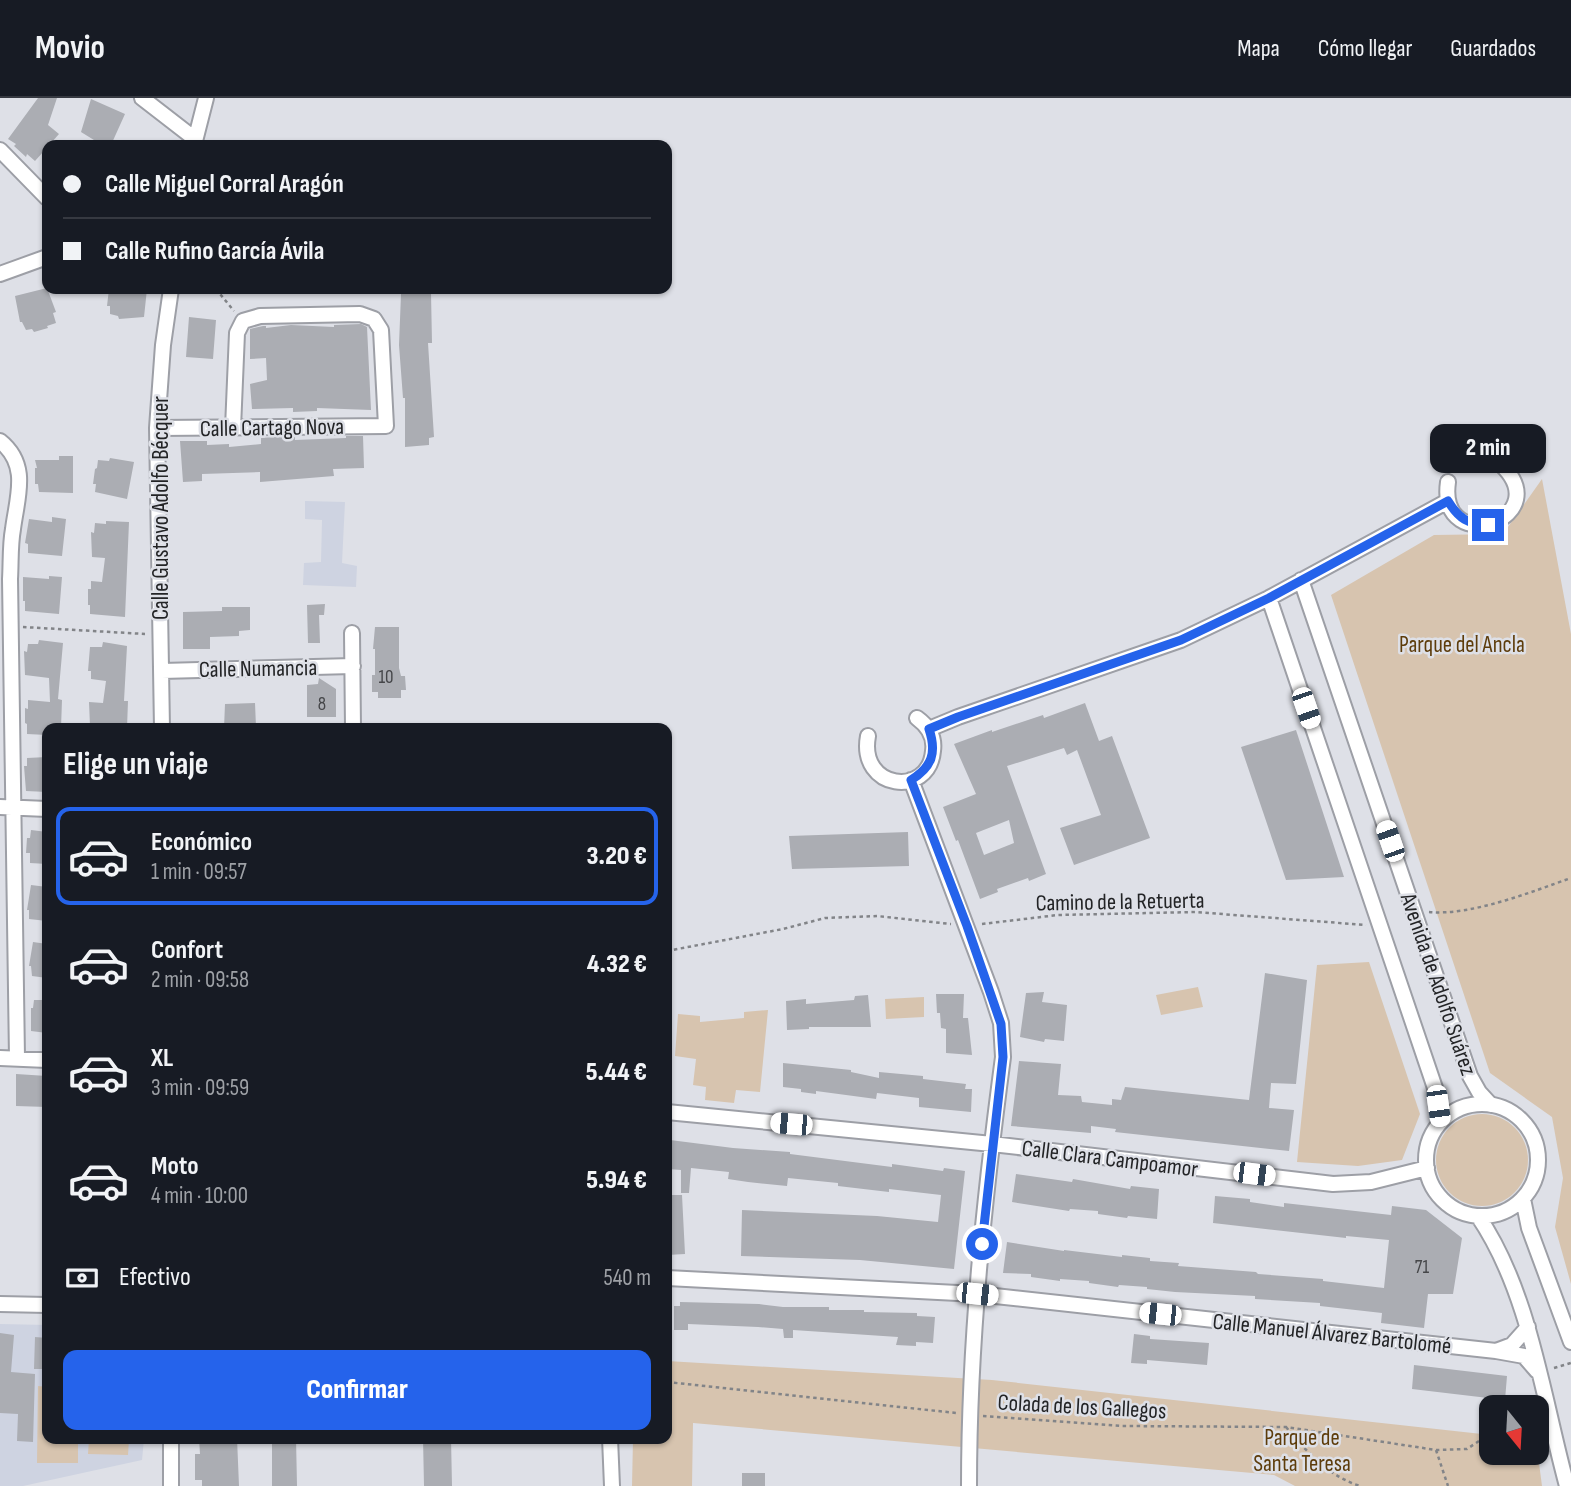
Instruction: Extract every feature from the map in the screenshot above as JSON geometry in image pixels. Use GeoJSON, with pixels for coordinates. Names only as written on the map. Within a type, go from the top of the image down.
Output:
{"type":"FeatureCollection","features":[{"type":"Feature","properties":{"kind":"street"},"geometry":{"type":"LineString","coordinates":[[142,98],[192,140]]}},
{"type":"Feature","properties":{"kind":"street"},"geometry":{"type":"LineString","coordinates":[[195,140],[206,98]]}},
{"type":"Feature","properties":{"kind":"street"},"geometry":{"type":"LineString","coordinates":[[0,150],[42,193]]}},
{"type":"Feature","properties":{"kind":"street"},"geometry":{"type":"LineString","coordinates":[[0,274],[42,259]]}},
{"type":"Feature","properties":{"kind":"street","name":"Calle Gustavo Adolfo Bécquer"},"geometry":{"type":"LineString","coordinates":[[162,723],[157,428],[170,294]]}},
{"type":"Feature","properties":{"kind":"street","name":"Calle Cartago Nova"},"geometry":{"type":"LineString","coordinates":[[157,428],[386,426],[381,330],[374,319],[360,314],[260,316],[243,321]]}},
{"type":"Feature","properties":{"kind":"street"},"geometry":{"type":"LineString","coordinates":[[233,428],[237,333],[243,321]]}},
{"type":"Feature","properties":{"kind":"street"},"geometry":{"type":"LineString","coordinates":[[0,441],[9,449],[20,477],[12,531],[11,626],[5,670],[7,808],[18,1058]]}},
{"type":"Feature","properties":{"kind":"street"},"geometry":{"type":"LineString","coordinates":[[1448,482],[1448,501],[1457,516],[1471,525],[1488,525],[1504,518],[1514,504],[1516,487],[1510,472],[1497,461]]}},
{"type":"Feature","properties":{"kind":"street"},"geometry":{"type":"LineString","coordinates":[[929,729],[1181,640],[1269,598],[1448,501]]}},
{"type":"Feature","properties":{"kind":"street","name":"Avenida de Adolfo Suárez"},"geometry":{"type":"LineString","coordinates":[[1301,580],[1470,1076],[1491,1105]]}},
{"type":"Feature","properties":{"kind":"street","name":"Avenida de Adolfo Suárez"},"geometry":{"type":"LineString","coordinates":[[1269,598],[1435,1088],[1440,1123]]}},
{"type":"Feature","properties":{"kind":"street"},"geometry":{"type":"LineString","coordinates":[[352,633],[353,723]]}},
{"type":"Feature","properties":{"kind":"street","name":"Calle Numancia"},"geometry":{"type":"LineString","coordinates":[[162,671],[353,666]]}},
{"type":"Feature","properties":{"kind":"street"},"geometry":{"type":"LineString","coordinates":[[867,736],[865,748],[868,761],[875,772],[886,780],[911,780],[925,772],[933,759],[934,744],[929,729],[917,718]]}},
{"type":"Feature","properties":{"kind":"street"},"geometry":{"type":"LineString","coordinates":[[911,780],[1001,1024],[1003,1057],[977,1294],[969,1415],[969,1486]]}},
{"type":"Feature","properties":{"kind":"street"},"geometry":{"type":"LineString","coordinates":[[7,808],[42,810]]}},
{"type":"Feature","properties":{"kind":"street"},"geometry":{"type":"LineString","coordinates":[[0,1058],[42,1060]]}},
{"type":"Feature","properties":{"kind":"street"},"geometry":{"type":"LineString","coordinates":[[1491,1105],[1516,1115],[1533,1136],[1539,1163],[1536,1176],[1523,1199],[1503,1213],[1478,1216],[1463,1213],[1439,1196],[1431,1183],[1427,1168],[1428,1144],[1440,1123],[1463,1107],[1491,1105]]}},
{"type":"Feature","properties":{"kind":"street","name":"Calle Clara Campoamor"},"geometry":{"type":"LineString","coordinates":[[672,1112],[992,1144],[1333,1184],[1371,1182],[1427,1168]]}},
{"type":"Feature","properties":{"kind":"street"},"geometry":{"type":"LineString","coordinates":[[1523,1199],[1529,1228],[1571,1342]]}},
{"type":"Feature","properties":{"kind":"street"},"geometry":{"type":"LineString","coordinates":[[1478,1216],[1495,1241],[1528,1327],[1567,1486]]}},
{"type":"Feature","properties":{"kind":"street","name":"Calle Manuel Álvarez Bartolomé"},"geometry":{"type":"LineString","coordinates":[[672,1278],[977,1294],[1496,1351],[1524,1356],[1539,1372]]}},
{"type":"Feature","properties":{"kind":"street"},"geometry":{"type":"LineString","coordinates":[[0,1304],[42,1305]]}},
{"type":"Feature","properties":{"kind":"street"},"geometry":{"type":"LineString","coordinates":[[1496,1351],[1512,1345],[1528,1327]]}},
{"type":"Feature","properties":{"kind":"street"},"geometry":{"type":"LineString","coordinates":[[171,1444],[171,1486]]}},
{"type":"Feature","properties":{"kind":"street"},"geometry":{"type":"LineString","coordinates":[[610,1444],[612,1486]]}},
{"type":"Feature","properties":{"kind":"path"},"geometry":{"type":"LineString","coordinates":[[220,294],[243,321]]}},
{"type":"Feature","properties":{"kind":"path"},"geometry":{"type":"LineString","coordinates":[[11,626],[159,635]]}},
{"type":"Feature","properties":{"kind":"path"},"geometry":{"type":"LineString","coordinates":[[1413,910],[1448,914],[1524,895],[1571,878]]}},
{"type":"Feature","properties":{"kind":"path","name":"Camino de la Retuerta"},"geometry":{"type":"LineString","coordinates":[[672,950],[783,929],[825,918],[877,916],[967,926],[1058,915],[1195,912],[1362,926],[1379,921]]}},
{"type":"Feature","properties":{"kind":"path"},"geometry":{"type":"LineString","coordinates":[[1539,1372],[1571,1363]]}},
{"type":"Feature","properties":{"kind":"path","name":"Colada de los Gallegos"},"geometry":{"type":"LineString","coordinates":[[672,1383],[969,1415],[1121,1426],[1286,1427],[1436,1450],[1467,1448],[1479,1440]]}},
{"type":"Feature","properties":{"kind":"path"},"geometry":{"type":"LineString","coordinates":[[1286,1427],[1311,1457],[1344,1481],[1360,1486]]}},
{"type":"Feature","properties":{"kind":"path"},"geometry":{"type":"LineString","coordinates":[[1436,1450],[1448,1486]]}},
{"type":"Feature","properties":{"kind":"shaded area"},"geometry":{"type":"Polygon","coordinates":[[[305,501],[345,502],[342,563],[357,566],[356,587],[303,585],[304,563],[321,562],[322,520],[305,519],[305,501]]]}},
{"type":"Feature","properties":{"kind":"shaded area"},"geometry":{"type":"Polygon","coordinates":[[[0,1324],[42,1325],[42,1444],[144,1444],[142,1460],[23,1486],[0,1486],[0,1324]]]}},
{"type":"Feature","properties":{"kind":"green space","name":"Parque del Ancla"},"geometry":{"type":"Polygon","coordinates":[[[1542,479],[1571,634],[1571,1284],[1555,1227],[1563,1178],[1552,1117],[1490,1073],[1331,595],[1434,535],[1503,534],[1542,479]]]}},
{"type":"Feature","properties":{"kind":"green space"},"geometry":{"type":"Polygon","coordinates":[[[1369,962],[1420,1114],[1402,1160],[1358,1166],[1297,1162],[1317,965],[1369,962]]]}},
{"type":"Feature","properties":{"kind":"green space"},"geometry":{"type":"Polygon","coordinates":[[[1198,987],[1203,1007],[1161,1015],[1156,995],[1198,987]]]}},
{"type":"Feature","properties":{"kind":"green space"},"geometry":{"type":"Polygon","coordinates":[[[924,997],[924,1017],[886,1019],[885,999],[924,997]]]}},
{"type":"Feature","properties":{"kind":"green space"},"geometry":{"type":"Polygon","coordinates":[[[768,1010],[760,1092],[736,1090],[734,1103],[705,1100],[706,1087],[693,1085],[696,1059],[675,1056],[678,1014],[700,1016],[700,1022],[744,1018],[744,1012],[768,1010]]]}},
{"type":"Feature","properties":{"kind":"green space"},"geometry":{"type":"Polygon","coordinates":[[[1482,1114],[1499,1118],[1514,1128],[1524,1143],[1528,1160],[1524,1177],[1514,1192],[1499,1202],[1482,1206],[1465,1202],[1450,1192],[1440,1177],[1436,1160],[1440,1143],[1450,1128],[1465,1118],[1482,1114]]]}},
{"type":"Feature","properties":{"kind":"green space","name":"Parque de Santa Teresa"},"geometry":{"type":"Polygon","coordinates":[[[672,1361],[992,1380],[1479,1434],[1479,1465],[1539,1465],[1542,1486],[1295,1486],[1274,1475],[693,1423],[692,1486],[632,1486],[633,1444],[672,1444],[672,1361]]]}},
{"type":"Feature","properties":{"kind":"green space"},"geometry":{"type":"Polygon","coordinates":[[[38,1386],[42,1386],[42,1444],[78,1444],[78,1463],[37,1463],[38,1386]]]}},
{"type":"Feature","properties":{"kind":"green space"},"geometry":{"type":"Polygon","coordinates":[[[89,1444],[129,1444],[128,1455],[88,1454],[89,1444]]]}},
{"type":"Feature","properties":{"kind":"building"},"geometry":{"type":"Polygon","coordinates":[[[38,98],[57,98],[48,125],[59,134],[54,140],[42,140],[42,153],[35,161],[27,154],[26,157],[14,146],[16,144],[8,139],[38,98]]]}},
{"type":"Feature","properties":{"kind":"building"},"geometry":{"type":"Polygon","coordinates":[[[91,99],[125,114],[113,140],[94,140],[81,132],[91,99]]]}},
{"type":"Feature","properties":{"kind":"building"},"geometry":{"type":"Polygon","coordinates":[[[42,289],[42,294],[49,294],[56,312],[53,313],[56,323],[34,332],[32,329],[26,330],[20,322],[15,296],[42,289]]]}},
{"type":"Feature","properties":{"kind":"building"},"geometry":{"type":"Polygon","coordinates":[[[108,294],[146,294],[144,317],[119,319],[118,316],[110,314],[110,306],[107,306],[108,294]]]}},
{"type":"Feature","properties":{"kind":"building"},"geometry":{"type":"Polygon","coordinates":[[[401,294],[431,294],[432,343],[428,343],[434,437],[429,438],[429,445],[405,447],[405,398],[399,345],[401,294]]]}},
{"type":"Feature","properties":{"kind":"building"},"geometry":{"type":"Polygon","coordinates":[[[189,317],[216,320],[213,359],[186,357],[189,317]]]}},
{"type":"Feature","properties":{"kind":"building"},"geometry":{"type":"Polygon","coordinates":[[[361,324],[367,327],[371,410],[317,408],[317,411],[293,412],[293,408],[252,409],[250,384],[267,380],[266,358],[250,359],[250,329],[263,326],[334,327],[361,324]]]}},
{"type":"Feature","properties":{"kind":"building"},"geometry":{"type":"Polygon","coordinates":[[[363,436],[364,468],[333,469],[334,476],[260,482],[260,472],[202,474],[202,481],[183,482],[180,441],[207,441],[207,445],[229,444],[229,447],[261,444],[261,438],[295,437],[295,440],[363,436]]]}},
{"type":"Feature","properties":{"kind":"building"},"geometry":{"type":"Polygon","coordinates":[[[59,456],[73,456],[73,493],[39,492],[38,484],[35,484],[35,460],[59,460],[59,456]]]}},
{"type":"Feature","properties":{"kind":"building"},"geometry":{"type":"Polygon","coordinates":[[[110,458],[134,462],[127,499],[95,492],[96,484],[93,484],[98,460],[109,461],[110,458]]]}},
{"type":"Feature","properties":{"kind":"building"},"geometry":{"type":"Polygon","coordinates":[[[52,517],[66,519],[62,556],[28,553],[28,544],[25,543],[29,519],[52,522],[52,517]]]}},
{"type":"Feature","properties":{"kind":"building"},"geometry":{"type":"Polygon","coordinates":[[[106,521],[129,522],[125,617],[90,614],[88,605],[88,589],[91,589],[91,581],[102,582],[105,558],[92,557],[91,532],[94,533],[95,523],[106,524],[106,521]]]}},
{"type":"Feature","properties":{"kind":"building"},"geometry":{"type":"Polygon","coordinates":[[[49,576],[62,577],[59,614],[25,611],[23,577],[49,579],[49,576]]]}},
{"type":"Feature","properties":{"kind":"building"},"geometry":{"type":"Polygon","coordinates":[[[325,604],[324,615],[319,615],[320,643],[308,643],[307,605],[325,604]]]}},
{"type":"Feature","properties":{"kind":"building"},"geometry":{"type":"Polygon","coordinates":[[[222,607],[250,607],[250,630],[239,631],[239,636],[210,637],[210,649],[183,649],[183,612],[222,611],[222,607]]]}},
{"type":"Feature","properties":{"kind":"building"},"geometry":{"type":"Polygon","coordinates":[[[375,627],[399,627],[399,668],[401,676],[405,676],[406,690],[401,690],[401,698],[378,698],[378,692],[372,692],[372,675],[375,675],[375,627]]]}},
{"type":"Feature","properties":{"kind":"building"},"geometry":{"type":"Polygon","coordinates":[[[39,640],[63,643],[58,699],[62,700],[61,723],[42,723],[42,735],[27,734],[25,723],[28,700],[50,702],[49,678],[25,675],[24,651],[27,652],[28,644],[38,644],[39,640]]]}},
{"type":"Feature","properties":{"kind":"building"},"geometry":{"type":"Polygon","coordinates":[[[103,642],[127,646],[124,701],[128,701],[127,723],[90,723],[89,702],[103,703],[106,681],[91,679],[91,671],[88,671],[90,647],[102,647],[103,642]]]}},
{"type":"Feature","properties":{"kind":"building"},"geometry":{"type":"Polygon","coordinates":[[[319,678],[336,689],[336,717],[307,717],[307,685],[318,684],[319,678]]]}},
{"type":"Feature","properties":{"kind":"building"},"geometry":{"type":"Polygon","coordinates":[[[255,703],[256,723],[224,723],[225,704],[255,703]]]}},
{"type":"Feature","properties":{"kind":"building"},"geometry":{"type":"Polygon","coordinates":[[[1085,703],[1099,741],[1112,736],[1150,838],[1074,865],[1060,828],[1101,815],[1077,750],[1067,755],[1064,748],[1007,766],[1046,874],[997,889],[998,892],[980,899],[943,807],[976,794],[954,744],[1043,715],[1044,718],[1085,703]],[[1009,820],[976,833],[984,855],[1014,843],[1009,820]]]}},
{"type":"Feature","properties":{"kind":"building"},"geometry":{"type":"Polygon","coordinates":[[[1296,730],[1344,877],[1286,880],[1241,747],[1296,730]]]}},
{"type":"Feature","properties":{"kind":"building"},"geometry":{"type":"Polygon","coordinates":[[[42,757],[42,792],[26,791],[24,766],[27,766],[27,758],[42,757]]]}},
{"type":"Feature","properties":{"kind":"building"},"geometry":{"type":"Polygon","coordinates":[[[31,830],[42,831],[42,864],[30,863],[30,853],[26,853],[27,838],[30,838],[31,830]]]}},
{"type":"Feature","properties":{"kind":"building"},"geometry":{"type":"Polygon","coordinates":[[[908,832],[909,866],[792,869],[789,836],[908,832]]]}},
{"type":"Feature","properties":{"kind":"building"},"geometry":{"type":"Polygon","coordinates":[[[31,885],[42,886],[42,920],[29,919],[27,910],[31,885]]]}},
{"type":"Feature","properties":{"kind":"building"},"geometry":{"type":"Polygon","coordinates":[[[33,942],[42,943],[42,977],[32,976],[29,966],[33,942]]]}},
{"type":"Feature","properties":{"kind":"building"},"geometry":{"type":"Polygon","coordinates":[[[1265,973],[1307,980],[1296,1084],[1271,1083],[1269,1108],[1294,1110],[1289,1151],[1115,1132],[1116,1129],[1091,1126],[1091,1133],[1011,1126],[1019,1061],[1061,1064],[1058,1095],[1081,1096],[1082,1102],[1112,1105],[1112,1099],[1121,1100],[1125,1087],[1249,1100],[1265,973]]]}},
{"type":"Feature","properties":{"kind":"building"},"geometry":{"type":"Polygon","coordinates":[[[1044,992],[1042,1002],[1067,1005],[1064,1041],[1045,1039],[1044,1042],[1020,1037],[1026,993],[1044,992]]]}},
{"type":"Feature","properties":{"kind":"building"},"geometry":{"type":"Polygon","coordinates":[[[936,994],[964,994],[963,1018],[968,1018],[972,1055],[946,1053],[946,1029],[941,1028],[936,994]]]}},
{"type":"Feature","properties":{"kind":"building"},"geometry":{"type":"Polygon","coordinates":[[[868,995],[871,1027],[809,1027],[787,1030],[786,1001],[806,999],[806,1004],[854,1000],[855,996],[868,995]]]}},
{"type":"Feature","properties":{"kind":"building"},"geometry":{"type":"Polygon","coordinates":[[[34,1000],[42,1000],[42,1032],[31,1031],[34,1000]]]}},
{"type":"Feature","properties":{"kind":"building"},"geometry":{"type":"Polygon","coordinates":[[[783,1063],[851,1070],[879,1078],[879,1072],[966,1084],[965,1089],[972,1089],[971,1112],[919,1107],[919,1098],[877,1093],[876,1099],[816,1091],[816,1094],[801,1092],[801,1089],[783,1087],[783,1063]]]}},
{"type":"Feature","properties":{"kind":"building"},"geometry":{"type":"Polygon","coordinates":[[[16,1074],[42,1076],[42,1107],[16,1106],[16,1074]]]}},
{"type":"Feature","properties":{"kind":"building"},"geometry":{"type":"Polygon","coordinates":[[[672,1140],[790,1152],[892,1167],[892,1164],[965,1171],[954,1269],[860,1260],[741,1256],[742,1210],[877,1216],[938,1222],[941,1195],[889,1189],[889,1192],[788,1178],[787,1186],[748,1182],[728,1179],[729,1172],[691,1168],[689,1193],[681,1193],[681,1170],[672,1169],[672,1140]]]}},
{"type":"Feature","properties":{"kind":"building"},"geometry":{"type":"Polygon","coordinates":[[[1016,1174],[1072,1182],[1073,1179],[1130,1189],[1131,1186],[1159,1189],[1157,1219],[1127,1218],[1098,1214],[1098,1211],[1069,1211],[1012,1202],[1016,1174]]]}},
{"type":"Feature","properties":{"kind":"building"},"geometry":{"type":"Polygon","coordinates":[[[672,1195],[682,1195],[685,1254],[672,1255],[672,1195]]]}},
{"type":"Feature","properties":{"kind":"building"},"geometry":{"type":"Polygon","coordinates":[[[1215,1196],[1250,1199],[1250,1202],[1284,1207],[1284,1203],[1391,1215],[1392,1206],[1426,1210],[1462,1238],[1453,1294],[1428,1294],[1424,1328],[1381,1323],[1382,1313],[1320,1306],[1320,1303],[1175,1292],[1147,1287],[1118,1287],[1089,1281],[1060,1281],[1031,1277],[1031,1274],[1003,1273],[1007,1242],[1064,1251],[1150,1258],[1150,1261],[1179,1263],[1178,1266],[1323,1279],[1384,1288],[1389,1240],[1346,1238],[1213,1223],[1215,1196]]]}},
{"type":"Feature","properties":{"kind":"building"},"geometry":{"type":"Polygon","coordinates":[[[680,1302],[917,1313],[917,1316],[935,1317],[933,1343],[896,1345],[898,1337],[793,1330],[793,1338],[784,1338],[783,1329],[758,1327],[688,1324],[688,1330],[674,1330],[674,1306],[680,1306],[680,1302]]]}},
{"type":"Feature","properties":{"kind":"building"},"geometry":{"type":"Polygon","coordinates":[[[0,1333],[14,1335],[11,1372],[35,1374],[33,1442],[17,1441],[18,1414],[0,1413],[0,1333]]]}},
{"type":"Feature","properties":{"kind":"building"},"geometry":{"type":"Polygon","coordinates":[[[1134,1334],[1150,1336],[1150,1339],[1209,1343],[1207,1365],[1147,1360],[1147,1364],[1131,1363],[1134,1334]]]}},
{"type":"Feature","properties":{"kind":"building"},"geometry":{"type":"Polygon","coordinates":[[[35,1337],[42,1338],[42,1369],[34,1369],[35,1337]]]}},
{"type":"Feature","properties":{"kind":"building"},"geometry":{"type":"Polygon","coordinates":[[[1414,1365],[1507,1376],[1505,1395],[1479,1397],[1412,1389],[1414,1365]]]}},
{"type":"Feature","properties":{"kind":"building"},"geometry":{"type":"Polygon","coordinates":[[[199,1444],[237,1444],[239,1486],[202,1486],[202,1480],[195,1480],[195,1454],[200,1454],[199,1444]]]}},
{"type":"Feature","properties":{"kind":"building"},"geometry":{"type":"Polygon","coordinates":[[[272,1444],[296,1444],[297,1486],[272,1486],[272,1444]]]}},
{"type":"Feature","properties":{"kind":"building"},"geometry":{"type":"Polygon","coordinates":[[[423,1444],[451,1444],[452,1486],[424,1486],[423,1444]]]}},
{"type":"Feature","properties":{"kind":"building"},"geometry":{"type":"Polygon","coordinates":[[[742,1473],[765,1473],[765,1486],[742,1486],[742,1473]]]}},
{"type":"Feature","properties":{"kind":"route"},"geometry":{"type":"LineString","coordinates":[[982,1244],[1003,1057],[1001,1024],[911,780],[925,772],[933,759],[934,744],[929,729],[1181,640],[1269,598],[1448,501],[1457,516],[1471,525],[1488,525]]}}]}
